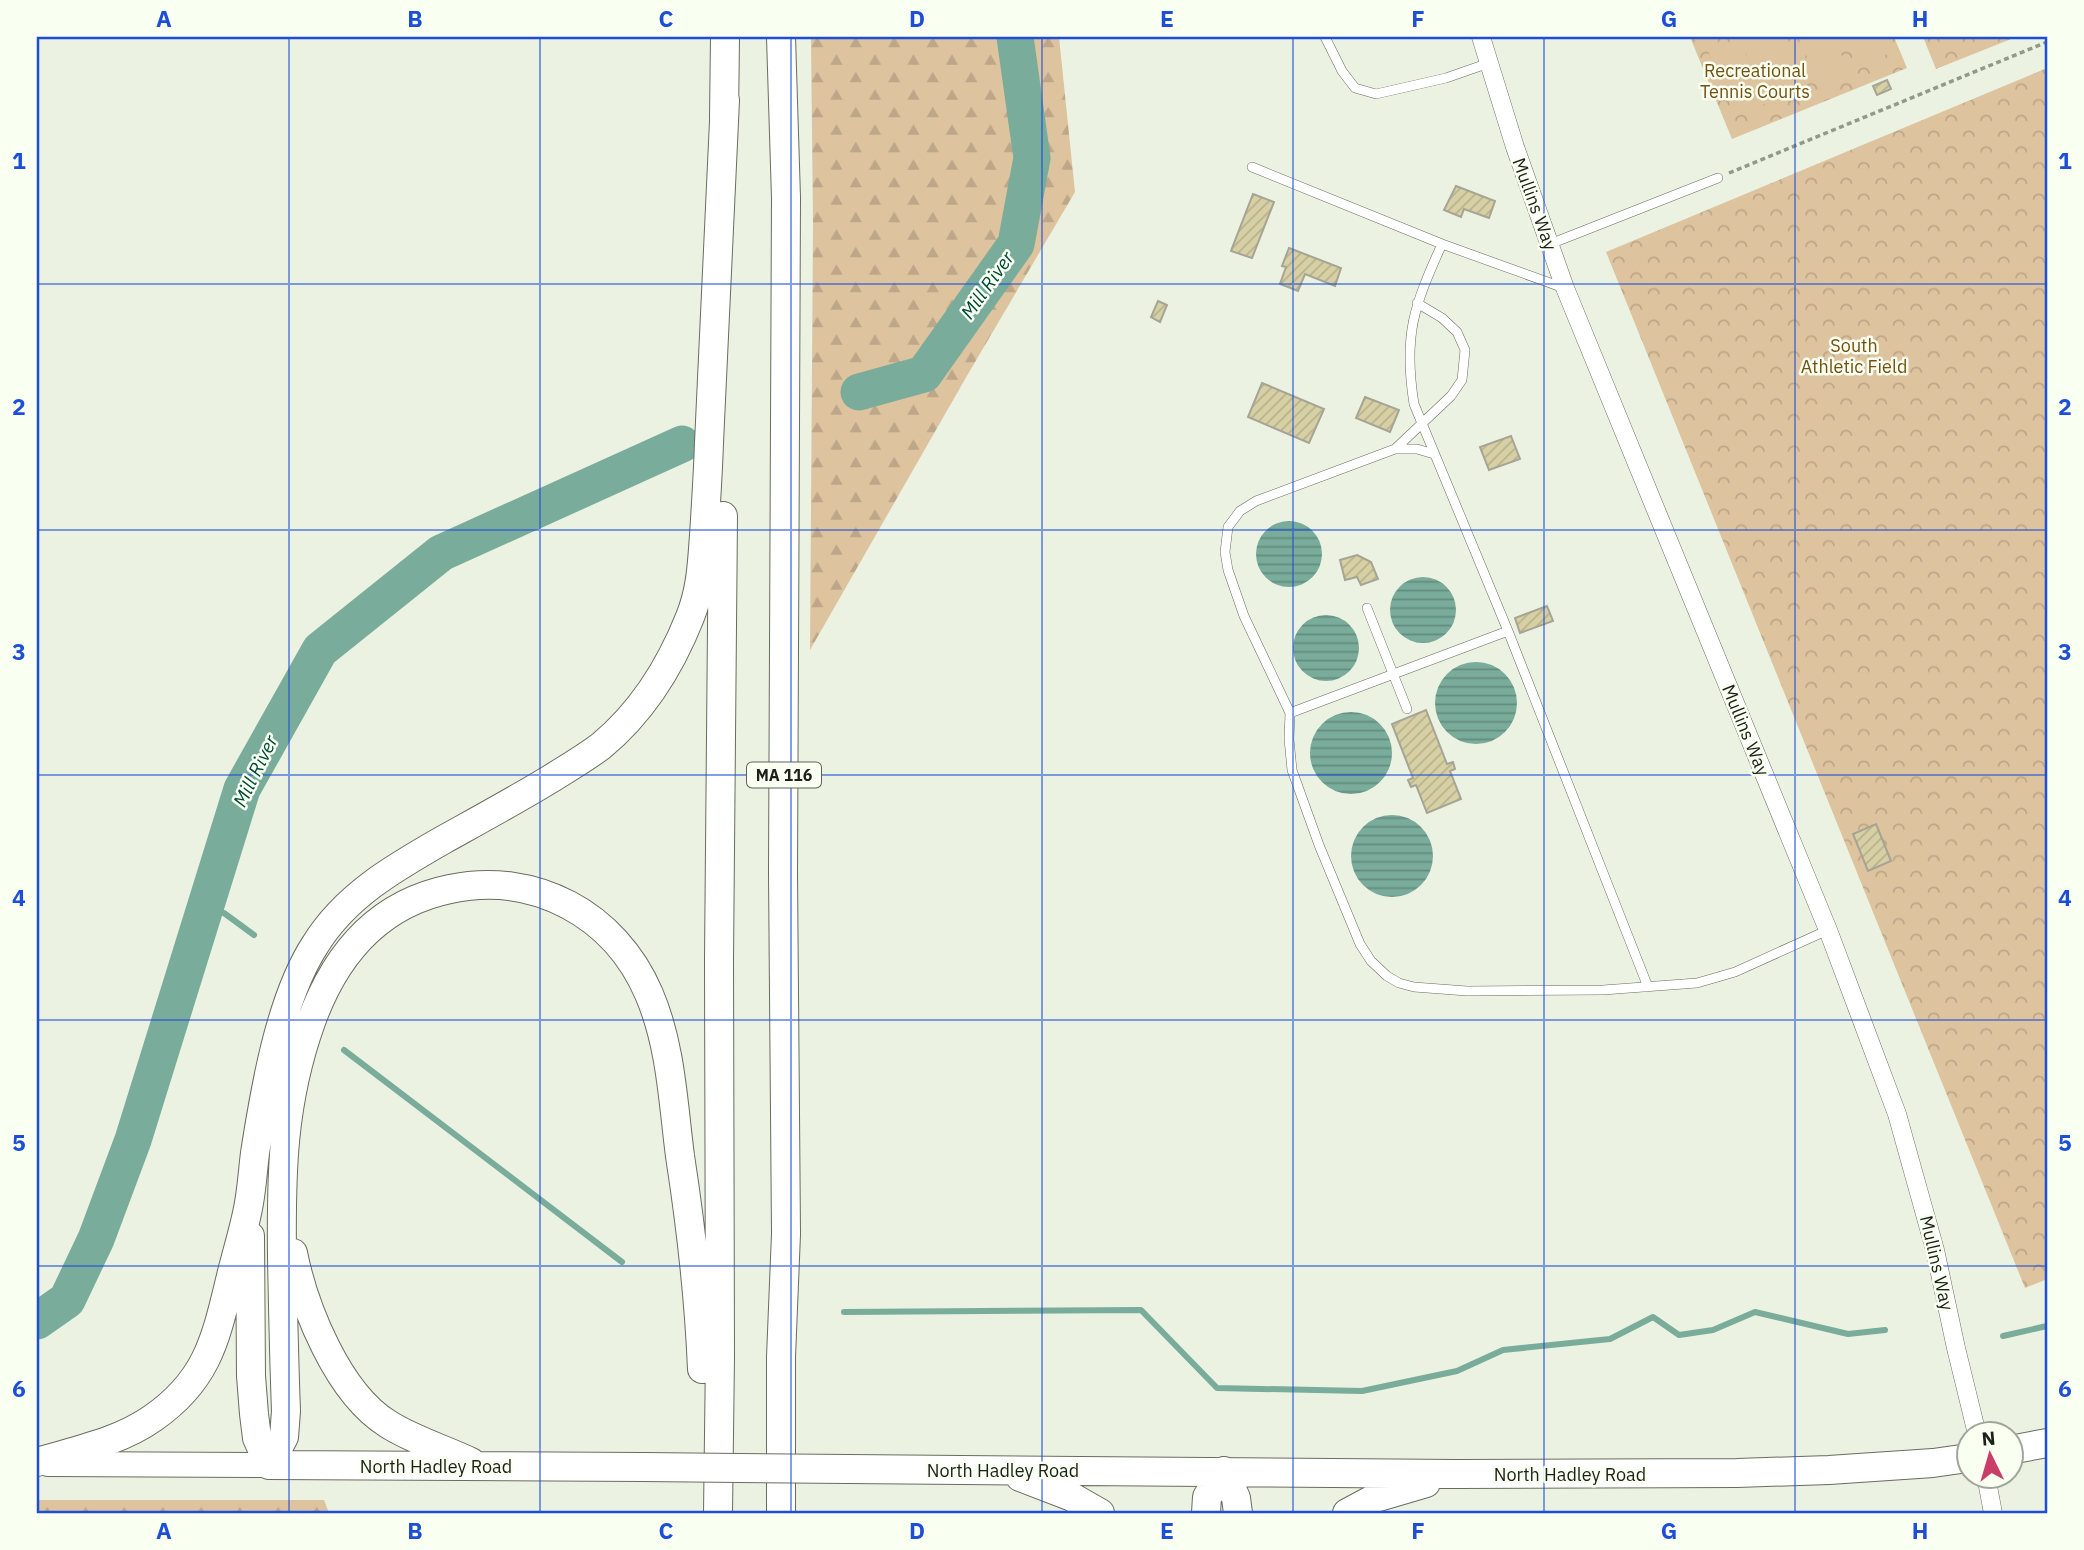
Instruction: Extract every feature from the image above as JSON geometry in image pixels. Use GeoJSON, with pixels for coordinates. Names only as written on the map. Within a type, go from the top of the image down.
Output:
{"type":"FeatureCollection","features":[{"type":"Feature","properties":{"kind":"main road","name":"MA 116"},"geometry":{"type":"LineString","coordinates":[[718,1513],[725,37]]}},
{"type":"Feature","properties":{"kind":"main road","name":"MA 116"},"geometry":{"type":"LineString","coordinates":[[781,37],[786,198],[783,887],[786,1234],[780,1357],[781,1510]]}},
{"type":"Feature","properties":{"kind":"main road"},"geometry":{"type":"LineString","coordinates":[[37,1463],[133,1431],[166,1409],[191,1384],[211,1350],[249,1203],[270,1070],[291,992],[301,969],[325,929],[354,898],[383,876],[523,796],[601,746],[649,693],[681,639],[701,584],[724,100]]}},
{"type":"Feature","properties":{"kind":"main road"},"geometry":{"type":"LineString","coordinates":[[269,1465],[284,1437],[286,1411],[281,1195],[285,1131],[289,1103],[305,1041],[319,1003],[334,971],[348,950],[391,912],[418,898],[453,888],[486,884],[513,885],[541,892],[570,905],[604,930],[622,948],[641,978],[655,1012],[671,1083],[697,1279],[704,1409],[705,1513]]}},
{"type":"Feature","properties":{"kind":"main road"},"geometry":{"type":"LineString","coordinates":[[281,1195],[295,1264],[311,1315],[334,1362],[349,1385],[386,1423],[479,1466]]}},
{"type":"Feature","properties":{"kind":"main road"},"geometry":{"type":"LineString","coordinates":[[249,1203],[251,1376],[257,1438],[269,1465]]}},
{"type":"Feature","properties":{"kind":"main road"},"geometry":{"type":"LineString","coordinates":[[2024,1447],[2047,1443]]}},
{"type":"Feature","properties":{"kind":"main road","name":"North Hadley Road"},"geometry":{"type":"LineString","coordinates":[[37,1463],[1457,1474],[1750,1473],[1954,1460]]}},
{"type":"Feature","properties":{"kind":"main road"},"geometry":{"type":"LineString","coordinates":[[998,1469],[1059,1491],[1100,1513]]}},
{"type":"Feature","properties":{"kind":"main road"},"geometry":{"type":"LineString","coordinates":[[1206,1513],[1207,1497],[1224,1471]]}},
{"type":"Feature","properties":{"kind":"main road"},"geometry":{"type":"LineString","coordinates":[[1224,1471],[1236,1497],[1238,1513]]}},
{"type":"Feature","properties":{"kind":"main road"},"geometry":{"type":"LineString","coordinates":[[1347,1513],[1375,1498],[1457,1474]]}},
{"type":"Feature","properties":{"kind":"street","name":"Mullins Way"},"geometry":{"type":"LineString","coordinates":[[1481,37],[1515,147],[1565,288],[1828,930],[1897,1114],[1935,1250],[1974,1420]]}},
{"type":"Feature","properties":{"kind":"street"},"geometry":{"type":"LineString","coordinates":[[1989,1490],[1993,1513]]}},
{"type":"Feature","properties":{"kind":"lane"},"geometry":{"type":"LineString","coordinates":[[1325,37],[1342,71],[1355,88],[1376,94],[1446,78],[1489,63]]}},
{"type":"Feature","properties":{"kind":"lane"},"geometry":{"type":"LineString","coordinates":[[1252,167],[1442,244],[1565,288]]}},
{"type":"Feature","properties":{"kind":"lane"},"geometry":{"type":"LineString","coordinates":[[1550,244],[1718,177]]}},
{"type":"Feature","properties":{"kind":"lane"},"geometry":{"type":"LineString","coordinates":[[1442,244],[1417,303],[1409,341],[1409,375],[1414,404],[1508,631],[1648,986]]}},
{"type":"Feature","properties":{"kind":"lane"},"geometry":{"type":"LineString","coordinates":[[1395,449],[1451,396],[1462,380],[1465,350],[1457,332],[1442,318],[1417,303]]}},
{"type":"Feature","properties":{"kind":"lane"},"geometry":{"type":"LineString","coordinates":[[1434,454],[1417,449],[1395,449],[1256,501],[1240,511],[1228,527],[1225,552],[1232,582],[1244,616],[1290,713],[1289,749],[1295,782],[1360,944],[1371,961],[1392,980],[1437,990],[1604,990],[1697,983],[1713,979],[1828,930]]}},
{"type":"Feature","properties":{"kind":"lane"},"geometry":{"type":"LineString","coordinates":[[1367,608],[1407,709]]}},
{"type":"Feature","properties":{"kind":"lane"},"geometry":{"type":"LineString","coordinates":[[1290,713],[1508,631]]}},
{"type":"Feature","properties":{"kind":"path"},"geometry":{"type":"LineString","coordinates":[[1718,177],[2047,43]]}},
{"type":"Feature","properties":{"kind":"green space"},"geometry":{"type":"Polygon","coordinates":[[[811,37],[1059,37],[1075,192],[810,650],[813,225],[811,37]]]}},
{"type":"Feature","properties":{"kind":"green space","name":"Recreational Tennis Courts"},"geometry":{"type":"Polygon","coordinates":[[[1690,37],[1894,37],[1907,68],[1732,139],[1690,37]]]}},
{"type":"Feature","properties":{"kind":"green space"},"geometry":{"type":"Polygon","coordinates":[[[1750,37],[1787,37],[1807,87],[1776,100],[1750,37]]]}},
{"type":"Feature","properties":{"kind":"green space"},"geometry":{"type":"Polygon","coordinates":[[[1799,37],[1834,37],[1848,70],[1817,83],[1799,37]]]}},
{"type":"Feature","properties":{"kind":"green space"},"geometry":{"type":"Polygon","coordinates":[[[1847,37],[1882,37],[1889,54],[1859,66],[1847,37]]]}},
{"type":"Feature","properties":{"kind":"green space"},"geometry":{"type":"Polygon","coordinates":[[[1923,37],[2016,37],[1936,69],[1923,37]]]}},
{"type":"Feature","properties":{"kind":"green space"},"geometry":{"type":"Polygon","coordinates":[[[1739,38],[1767,103],[1735,117],[1708,51],[1739,38]]]}},
{"type":"Feature","properties":{"kind":"green space","name":"South Athletic Field"},"geometry":{"type":"Polygon","coordinates":[[[2047,68],[2047,1279],[2025,1288],[1606,252],[2047,68]]]}},
{"type":"Feature","properties":{"kind":"green space"},"geometry":{"type":"Polygon","coordinates":[[[37,1500],[324,1500],[329,1513],[37,1513],[37,1500]]]}},
{"type":"Feature","properties":{"kind":"water"},"geometry":{"type":"Polygon","coordinates":[[[1282,521],[1296,521],[1308,526],[1317,535],[1322,554],[1320,567],[1313,578],[1296,587],[1282,587],[1270,582],[1261,573],[1256,561],[1256,547],[1261,535],[1270,526],[1282,521]]]}},
{"type":"Feature","properties":{"kind":"water"},"geometry":{"type":"Polygon","coordinates":[[[1416,577],[1430,577],[1442,582],[1451,591],[1456,610],[1454,623],[1447,634],[1430,643],[1416,643],[1404,638],[1395,629],[1390,617],[1390,603],[1395,591],[1404,582],[1416,577]]]}},
{"type":"Feature","properties":{"kind":"water"},"geometry":{"type":"Polygon","coordinates":[[[1319,615],[1333,615],[1345,620],[1354,629],[1359,648],[1357,661],[1350,672],[1333,681],[1319,681],[1307,676],[1298,667],[1293,655],[1293,641],[1298,629],[1307,620],[1319,615]]]}},
{"type":"Feature","properties":{"kind":"water"},"geometry":{"type":"Polygon","coordinates":[[[1476,662],[1492,665],[1505,674],[1514,687],[1517,703],[1514,719],[1505,732],[1492,741],[1476,744],[1460,741],[1447,732],[1438,719],[1435,703],[1438,687],[1447,674],[1460,665],[1476,662]]]}},
{"type":"Feature","properties":{"kind":"water"},"geometry":{"type":"Polygon","coordinates":[[[1351,712],[1367,715],[1380,724],[1389,737],[1392,753],[1389,769],[1380,782],[1367,791],[1351,794],[1335,791],[1322,782],[1313,769],[1310,753],[1313,737],[1322,724],[1335,715],[1351,712]]]}},
{"type":"Feature","properties":{"kind":"water"},"geometry":{"type":"Polygon","coordinates":[[[1392,815],[1408,818],[1421,827],[1430,840],[1433,856],[1430,872],[1421,885],[1408,894],[1392,897],[1376,894],[1363,885],[1354,872],[1351,856],[1354,840],[1363,827],[1376,818],[1392,815]]]}},
{"type":"Feature","properties":{"kind":"building"},"geometry":{"type":"Polygon","coordinates":[[[1887,80],[1891,89],[1877,95],[1873,86],[1887,80]]]}},
{"type":"Feature","properties":{"kind":"building"},"geometry":{"type":"Polygon","coordinates":[[[1456,186],[1495,201],[1489,218],[1464,209],[1461,217],[1444,210],[1456,186]]]}},
{"type":"Feature","properties":{"kind":"building"},"geometry":{"type":"Polygon","coordinates":[[[1253,194],[1274,202],[1252,258],[1231,251],[1253,194]]]}},
{"type":"Feature","properties":{"kind":"building"},"geometry":{"type":"Polygon","coordinates":[[[1289,248],[1341,268],[1335,286],[1305,274],[1298,291],[1280,284],[1286,267],[1282,266],[1289,248]]]}},
{"type":"Feature","properties":{"kind":"building"},"geometry":{"type":"Polygon","coordinates":[[[1158,301],[1167,305],[1160,322],[1151,317],[1158,301]]]}},
{"type":"Feature","properties":{"kind":"building"},"geometry":{"type":"Polygon","coordinates":[[[1262,383],[1324,409],[1309,443],[1248,417],[1262,383]]]}},
{"type":"Feature","properties":{"kind":"building"},"geometry":{"type":"Polygon","coordinates":[[[1365,397],[1399,410],[1390,432],[1356,418],[1365,397]]]}},
{"type":"Feature","properties":{"kind":"building"},"geometry":{"type":"Polygon","coordinates":[[[1511,436],[1520,459],[1489,470],[1480,447],[1511,436]]]}},
{"type":"Feature","properties":{"kind":"building"},"geometry":{"type":"Polygon","coordinates":[[[1357,555],[1371,562],[1378,579],[1361,585],[1357,577],[1345,580],[1340,560],[1357,555]]]}},
{"type":"Feature","properties":{"kind":"building"},"geometry":{"type":"Polygon","coordinates":[[[1547,606],[1553,621],[1520,633],[1515,618],[1547,606]]]}},
{"type":"Feature","properties":{"kind":"building"},"geometry":{"type":"Polygon","coordinates":[[[1426,710],[1447,764],[1453,762],[1455,769],[1450,771],[1461,799],[1427,813],[1416,785],[1411,787],[1408,780],[1413,778],[1392,724],[1426,710]]]}},
{"type":"Feature","properties":{"kind":"building"},"geometry":{"type":"Polygon","coordinates":[[[1876,824],[1891,861],[1868,871],[1853,834],[1876,824]]]}},
{"type":"Feature","properties":{"kind":"waterway","name":"Mill River"},"geometry":{"type":"LineString","coordinates":[[859,392],[924,374],[1016,244],[1032,158],[1015,37]]}},
{"type":"Feature","properties":{"kind":"waterway","name":"Mill River"},"geometry":{"type":"LineString","coordinates":[[37,1321],[67,1300],[96,1239],[133,1140],[242,789],[320,650],[441,553],[682,444]]}},
{"type":"Feature","properties":{"kind":"waterway"},"geometry":{"type":"LineString","coordinates":[[203,912],[224,913],[254,935]]}},
{"type":"Feature","properties":{"kind":"waterway"},"geometry":{"type":"LineString","coordinates":[[344,1050],[622,1262]]}},
{"type":"Feature","properties":{"kind":"waterway"},"geometry":{"type":"LineString","coordinates":[[844,1312],[1141,1310],[1217,1388],[1362,1391],[1457,1371],[1503,1350],[1610,1339],[1653,1317],[1679,1335],[1713,1330],[1755,1312],[1848,1334],[1885,1330]]}},
{"type":"Feature","properties":{"kind":"waterway"},"geometry":{"type":"LineString","coordinates":[[2003,1336],[2047,1326]]}}]}
